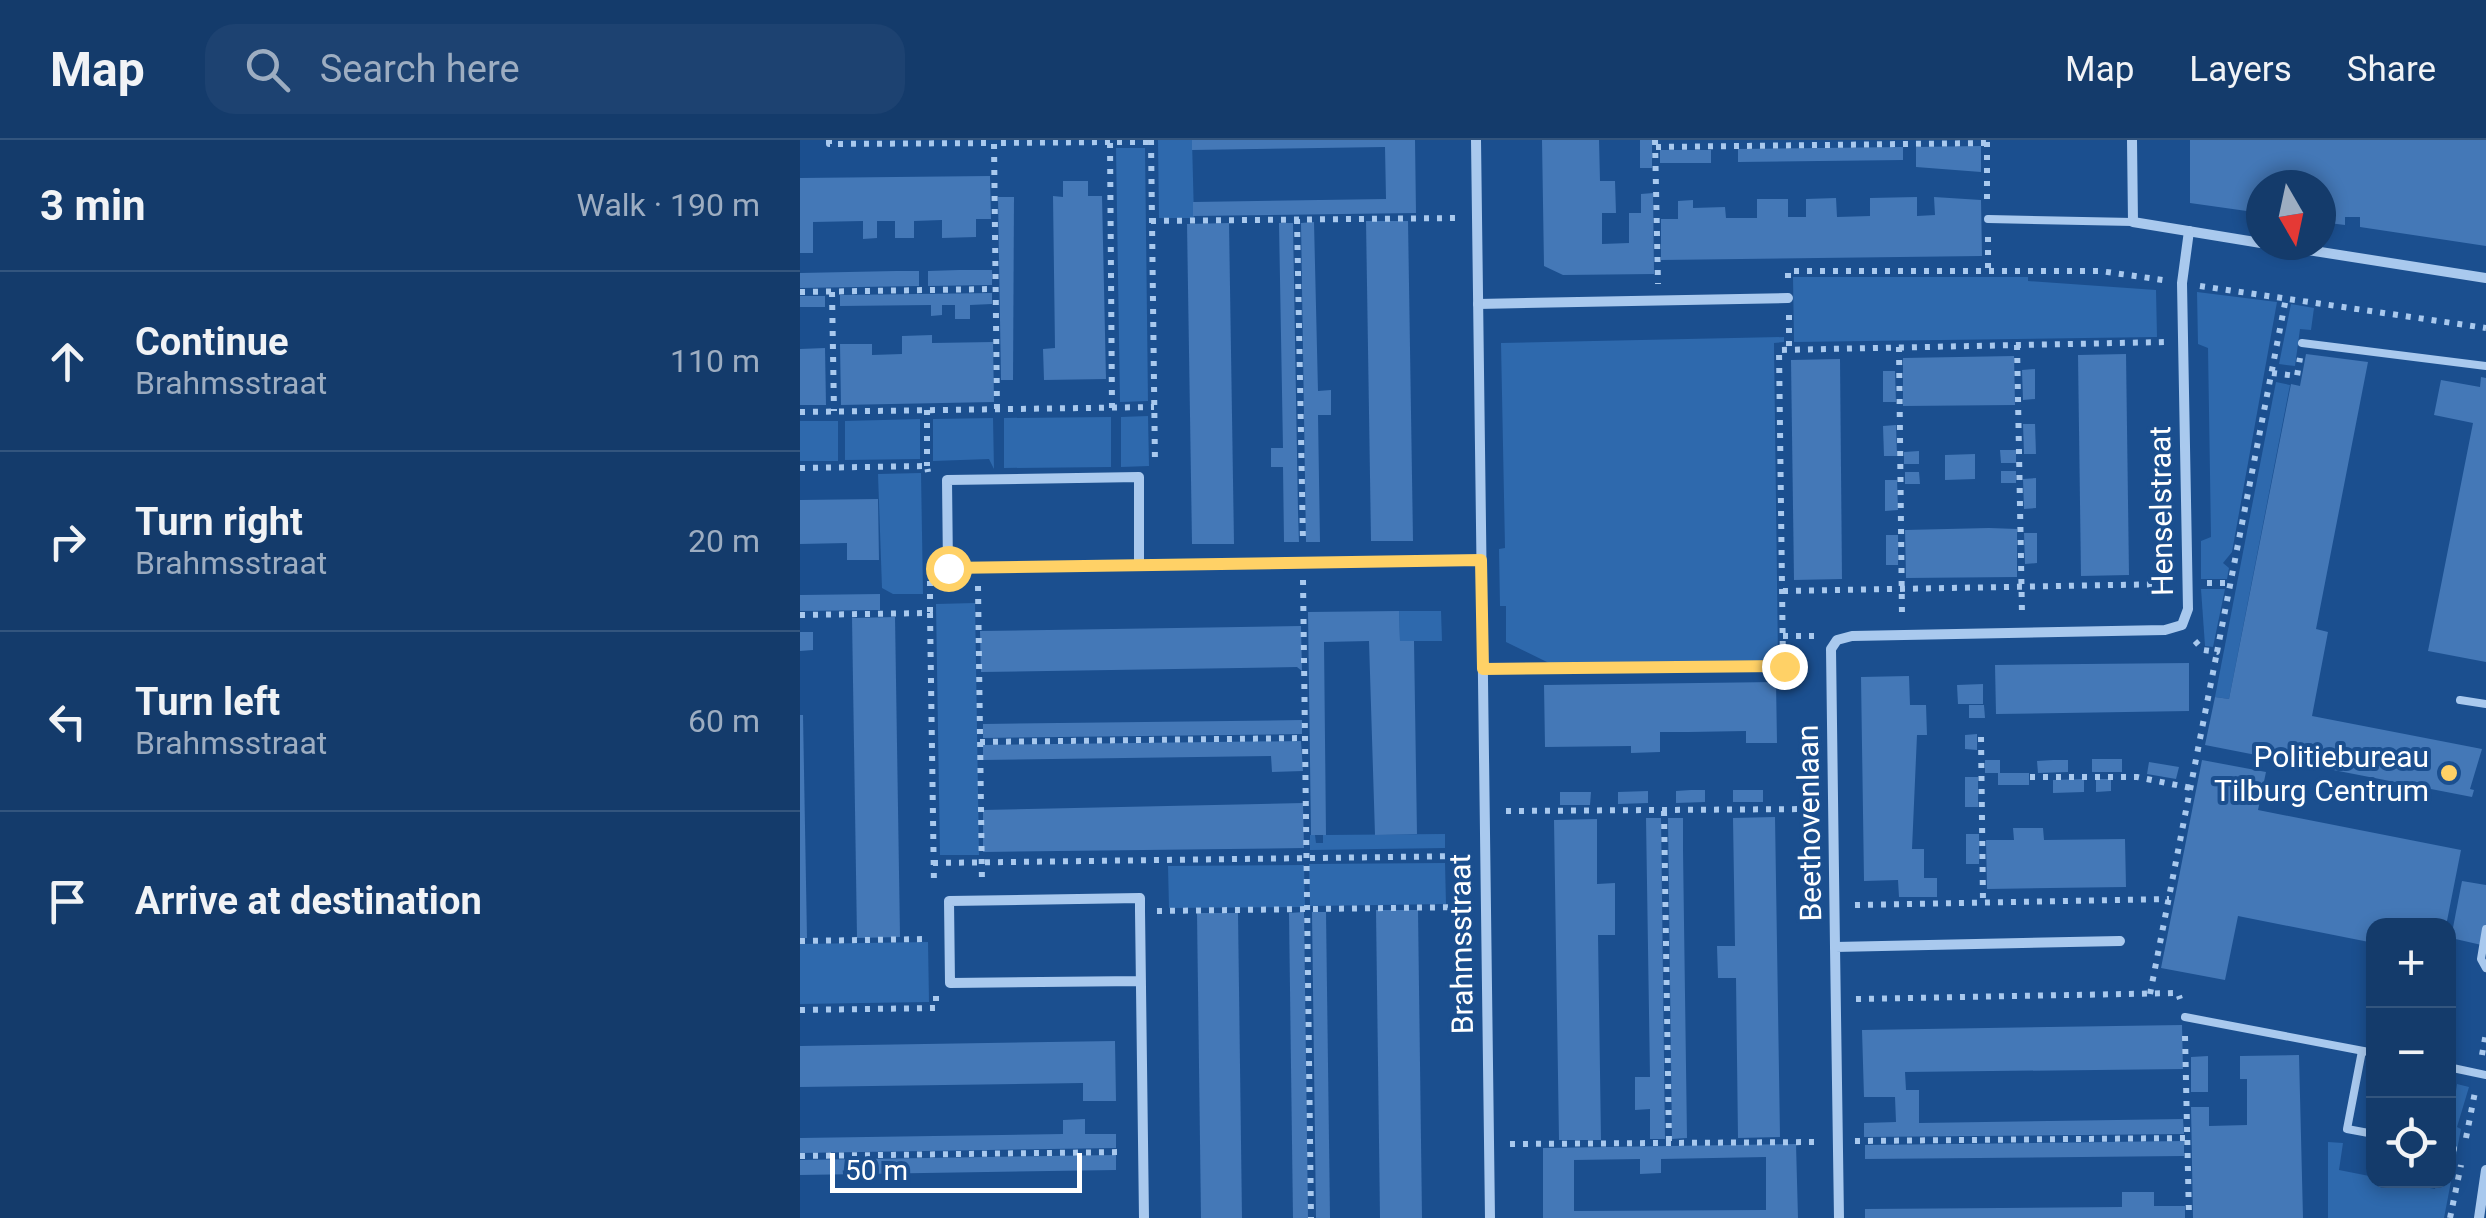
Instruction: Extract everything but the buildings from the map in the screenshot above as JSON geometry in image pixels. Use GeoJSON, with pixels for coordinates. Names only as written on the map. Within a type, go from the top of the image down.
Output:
{"type":"FeatureCollection","features":[{"type":"Feature","properties":{"kind":"street","name":"Brahmsstraat"},"geometry":{"type":"LineString","coordinates":[[1476,140],[1490,1218]]}},
{"type":"Feature","properties":{"kind":"street"},"geometry":{"type":"LineString","coordinates":[[2132,140],[2134,222],[2246,240]]}},
{"type":"Feature","properties":{"kind":"street","name":"Henselstraat"},"geometry":{"type":"LineString","coordinates":[[1838,640],[1902,635],[2166,630],[2182,624],[2188,609],[2182,283],[2189,231]]}},
{"type":"Feature","properties":{"kind":"street"},"geometry":{"type":"LineString","coordinates":[[2336,254],[2486,278]]}},
{"type":"Feature","properties":{"kind":"street"},"geometry":{"type":"LineString","coordinates":[[1478,304],[1788,298]]}},
{"type":"Feature","properties":{"kind":"street"},"geometry":{"type":"LineString","coordinates":[[1139,565],[1138,477],[947,480],[948,568],[1481,560]]}},
{"type":"Feature","properties":{"kind":"street","name":"Beethovenlaan"},"geometry":{"type":"LineString","coordinates":[[1838,640],[1831,649],[1839,1218]]}},
{"type":"Feature","properties":{"kind":"street"},"geometry":{"type":"LineString","coordinates":[[1141,981],[950,983],[949,900],[1140,898],[1144,1218]]}},
{"type":"Feature","properties":{"kind":"street","name":"Beethovenlaan"},"geometry":{"type":"LineString","coordinates":[[1835,946],[2120,941]]}},
{"type":"Feature","properties":{"kind":"street"},"geometry":{"type":"LineString","coordinates":[[2479,1218],[2486,1170]]}},
{"type":"Feature","properties":{"kind":"lane"},"geometry":{"type":"LineString","coordinates":[[1988,219],[2134,222]]}},
{"type":"Feature","properties":{"kind":"lane"},"geometry":{"type":"LineString","coordinates":[[2302,344],[2486,366]]}},
{"type":"Feature","properties":{"kind":"lane"},"geometry":{"type":"LineString","coordinates":[[2460,700],[2486,704]]}},
{"type":"Feature","properties":{"kind":"lane"},"geometry":{"type":"LineString","coordinates":[[2486,929],[2480,959],[2486,968]]}},
{"type":"Feature","properties":{"kind":"lane"},"geometry":{"type":"LineString","coordinates":[[2185,1017],[2366,1051]]}},
{"type":"Feature","properties":{"kind":"lane"},"geometry":{"type":"LineString","coordinates":[[2362,1050],[2347,1129],[2366,1133]]}},
{"type":"Feature","properties":{"kind":"lane"},"geometry":{"type":"LineString","coordinates":[[2456,1069],[2482,1074]]}},
{"type":"Feature","properties":{"kind":"path"},"geometry":{"type":"LineString","coordinates":[[829,140],[830,144],[1150,141],[1155,466]]}},
{"type":"Feature","properties":{"kind":"path"},"geometry":{"type":"LineString","coordinates":[[1110,142],[1112,408]]}},
{"type":"Feature","properties":{"kind":"path"},"geometry":{"type":"LineString","coordinates":[[994,143],[998,409]]}},
{"type":"Feature","properties":{"kind":"path"},"geometry":{"type":"LineString","coordinates":[[1658,300],[1656,144],[1987,143]]}},
{"type":"Feature","properties":{"kind":"path"},"geometry":{"type":"LineString","coordinates":[[1151,220],[1477,217]]}},
{"type":"Feature","properties":{"kind":"path"},"geometry":{"type":"LineString","coordinates":[[1789,350],[1788,271],[2100,271],[2486,328]]}},
{"type":"Feature","properties":{"kind":"path"},"geometry":{"type":"LineString","coordinates":[[800,292],[995,288]]}},
{"type":"Feature","properties":{"kind":"path"},"geometry":{"type":"LineString","coordinates":[[832,292],[834,411]]}},
{"type":"Feature","properties":{"kind":"path"},"geometry":{"type":"LineString","coordinates":[[2150,994],[2286,298]]}},
{"type":"Feature","properties":{"kind":"path"},"geometry":{"type":"LineString","coordinates":[[1483,669],[1784,666],[1779,350],[2184,341]]}},
{"type":"Feature","properties":{"kind":"path"},"geometry":{"type":"LineString","coordinates":[[2272,373],[2297,376],[2302,344]]}},
{"type":"Feature","properties":{"kind":"path"},"geometry":{"type":"LineString","coordinates":[[2017,345],[2023,633]]}},
{"type":"Feature","properties":{"kind":"path"},"geometry":{"type":"LineString","coordinates":[[1898,347],[1902,635]]}},
{"type":"Feature","properties":{"kind":"path"},"geometry":{"type":"LineString","coordinates":[[800,412],[1154,407]]}},
{"type":"Feature","properties":{"kind":"path"},"geometry":{"type":"LineString","coordinates":[[927,410],[928,480],[947,480]]}},
{"type":"Feature","properties":{"kind":"path"},"geometry":{"type":"LineString","coordinates":[[800,468],[928,466]]}},
{"type":"Feature","properties":{"kind":"path"},"geometry":{"type":"LineString","coordinates":[[977,568],[982,900]]}},
{"type":"Feature","properties":{"kind":"path"},"geometry":{"type":"LineString","coordinates":[[1782,591],[2231,583]]}},
{"type":"Feature","properties":{"kind":"path"},"geometry":{"type":"LineString","coordinates":[[800,616],[930,613],[934,900],[949,900]]}},
{"type":"Feature","properties":{"kind":"path"},"geometry":{"type":"LineString","coordinates":[[2182,624],[2202,650],[2218,652]]}},
{"type":"Feature","properties":{"kind":"path"},"geometry":{"type":"LineString","coordinates":[[1980,737],[1983,903]]}},
{"type":"Feature","properties":{"kind":"path"},"geometry":{"type":"LineString","coordinates":[[980,742],[1305,738]]}},
{"type":"Feature","properties":{"kind":"path"},"geometry":{"type":"LineString","coordinates":[[2030,777],[2136,777],[2191,788]]}},
{"type":"Feature","properties":{"kind":"path"},"geometry":{"type":"LineString","coordinates":[[1484,811],[1834,809]]}},
{"type":"Feature","properties":{"kind":"path"},"geometry":{"type":"LineString","coordinates":[[1664,810],[1668,1144]]}},
{"type":"Feature","properties":{"kind":"path"},"geometry":{"type":"LineString","coordinates":[[934,863],[1485,855]]}},
{"type":"Feature","properties":{"kind":"path"},"geometry":{"type":"LineString","coordinates":[[1835,906],[2169,900]]}},
{"type":"Feature","properties":{"kind":"path"},"geometry":{"type":"LineString","coordinates":[[1140,911],[1486,907]]}},
{"type":"Feature","properties":{"kind":"path"},"geometry":{"type":"LineString","coordinates":[[1308,915],[1311,1218]]}},
{"type":"Feature","properties":{"kind":"path"},"geometry":{"type":"LineString","coordinates":[[800,941],[949,939]]}},
{"type":"Feature","properties":{"kind":"path"},"geometry":{"type":"LineString","coordinates":[[800,1010],[936,1008],[936,984],[950,983]]}},
{"type":"Feature","properties":{"kind":"path"},"geometry":{"type":"LineString","coordinates":[[1835,1000],[2178,994],[2185,1017],[2189,1218]]}},
{"type":"Feature","properties":{"kind":"path"},"geometry":{"type":"LineString","coordinates":[[2465,1144],[2482,1074],[2486,1032]]}},
{"type":"Feature","properties":{"kind":"path"},"geometry":{"type":"LineString","coordinates":[[1489,1144],[2187,1138]]}},
{"type":"Feature","properties":{"kind":"path"},"geometry":{"type":"LineString","coordinates":[[800,1156],[1144,1152]]}},
{"type":"Feature","properties":{"kind":"path"},"geometry":{"type":"LineString","coordinates":[[2450,1218],[2462,1161]]}},
{"type":"Feature","properties":{"kind":"shaded area"},"geometry":{"type":"Polygon","coordinates":[[[1158,140],[1192,140],[1194,218],[1159,218],[1158,140]]]}},
{"type":"Feature","properties":{"kind":"shaded area"},"geometry":{"type":"Polygon","coordinates":[[[1116,148],[1145,148],[1148,401],[1120,402],[1116,148]]]}},
{"type":"Feature","properties":{"kind":"shaded area"},"geometry":{"type":"Polygon","coordinates":[[[1793,277],[2028,277],[2028,281],[2156,290],[2157,337],[1794,342],[1793,277]]]}},
{"type":"Feature","properties":{"kind":"shaded area"},"geometry":{"type":"Polygon","coordinates":[[[2197,292],[2277,302],[2232,552],[2223,563],[2229,568],[2227,579],[2201,579],[2201,541],[2211,537],[2208,348],[2198,344],[2197,292]]]}},
{"type":"Feature","properties":{"kind":"shaded area"},"geometry":{"type":"Polygon","coordinates":[[[2291,304],[2314,308],[2311,330],[2300,329],[2295,366],[2279,364],[2291,304]]]}},
{"type":"Feature","properties":{"kind":"shaded area"},"geometry":{"type":"Polygon","coordinates":[[[1784,337],[1784,342],[1774,343],[1778,660],[1549,663],[1506,642],[1506,606],[1500,606],[1499,549],[1505,548],[1501,343],[1784,337]]]}},
{"type":"Feature","properties":{"kind":"shaded area"},"geometry":{"type":"Polygon","coordinates":[[[2276,382],[2290,385],[2229,699],[2215,697],[2276,382]]]}},
{"type":"Feature","properties":{"kind":"shaded area"},"geometry":{"type":"Polygon","coordinates":[[[1148,416],[1149,466],[1121,467],[1121,417],[1148,416]]]}},
{"type":"Feature","properties":{"kind":"shaded area"},"geometry":{"type":"Polygon","coordinates":[[[1111,417],[1111,467],[1004,468],[1004,418],[1111,417]]]}},
{"type":"Feature","properties":{"kind":"shaded area"},"geometry":{"type":"Polygon","coordinates":[[[993,418],[994,469],[989,459],[933,461],[933,419],[993,418]]]}},
{"type":"Feature","properties":{"kind":"shaded area"},"geometry":{"type":"Polygon","coordinates":[[[920,419],[920,459],[845,460],[845,421],[920,419]]]}},
{"type":"Feature","properties":{"kind":"shaded area"},"geometry":{"type":"Polygon","coordinates":[[[800,421],[838,421],[838,461],[800,461],[800,421]]]}},
{"type":"Feature","properties":{"kind":"shaded area"},"geometry":{"type":"Polygon","coordinates":[[[921,473],[923,594],[893,594],[882,588],[878,474],[921,473]]]}},
{"type":"Feature","properties":{"kind":"shaded area"},"geometry":{"type":"Polygon","coordinates":[[[2201,589],[2225,589],[2213,647],[2205,646],[2201,589]]]}},
{"type":"Feature","properties":{"kind":"shaded area"},"geometry":{"type":"Polygon","coordinates":[[[975,603],[979,855],[940,855],[936,604],[975,603]]]}},
{"type":"Feature","properties":{"kind":"shaded area"},"geometry":{"type":"Polygon","coordinates":[[[1399,611],[1441,611],[1442,641],[1400,641],[1399,611]]]}},
{"type":"Feature","properties":{"kind":"shaded area"},"geometry":{"type":"Polygon","coordinates":[[[1445,834],[1445,848],[1310,850],[1310,835],[1315,835],[1316,843],[1323,843],[1323,835],[1445,834]]]}},
{"type":"Feature","properties":{"kind":"shaded area"},"geometry":{"type":"Polygon","coordinates":[[[1445,863],[1446,904],[1310,906],[1309,864],[1445,863]]]}},
{"type":"Feature","properties":{"kind":"shaded area"},"geometry":{"type":"Polygon","coordinates":[[[1304,865],[1305,907],[1169,908],[1168,866],[1304,865]]]}},
{"type":"Feature","properties":{"kind":"shaded area"},"geometry":{"type":"Polygon","coordinates":[[[928,942],[929,1002],[800,1004],[800,944],[928,942]]]}},
{"type":"Feature","properties":{"kind":"shaded area"},"geometry":{"type":"Polygon","coordinates":[[[2457,1084],[2469,1087],[2457,1127],[2461,1129],[2456,1155],[2456,1098],[2457,1084]]]}},
{"type":"Feature","properties":{"kind":"shaded area"},"geometry":{"type":"Polygon","coordinates":[[[2328,1142],[2343,1143],[2339,1170],[2366,1175],[2366,1188],[2450,1188],[2444,1218],[2328,1218],[2328,1142]]]}},
{"type":"Feature","properties":{"kind":"place","name":"Politiebureau Tilburg Centrum"},"geometry":{"type":"Point","coordinates":[2449,773]}},
{"type":"Feature","properties":{"kind":"route"},"geometry":{"type":"LineString","coordinates":[[948,568],[1481,560],[1483,669],[1784,666]]}}]}
